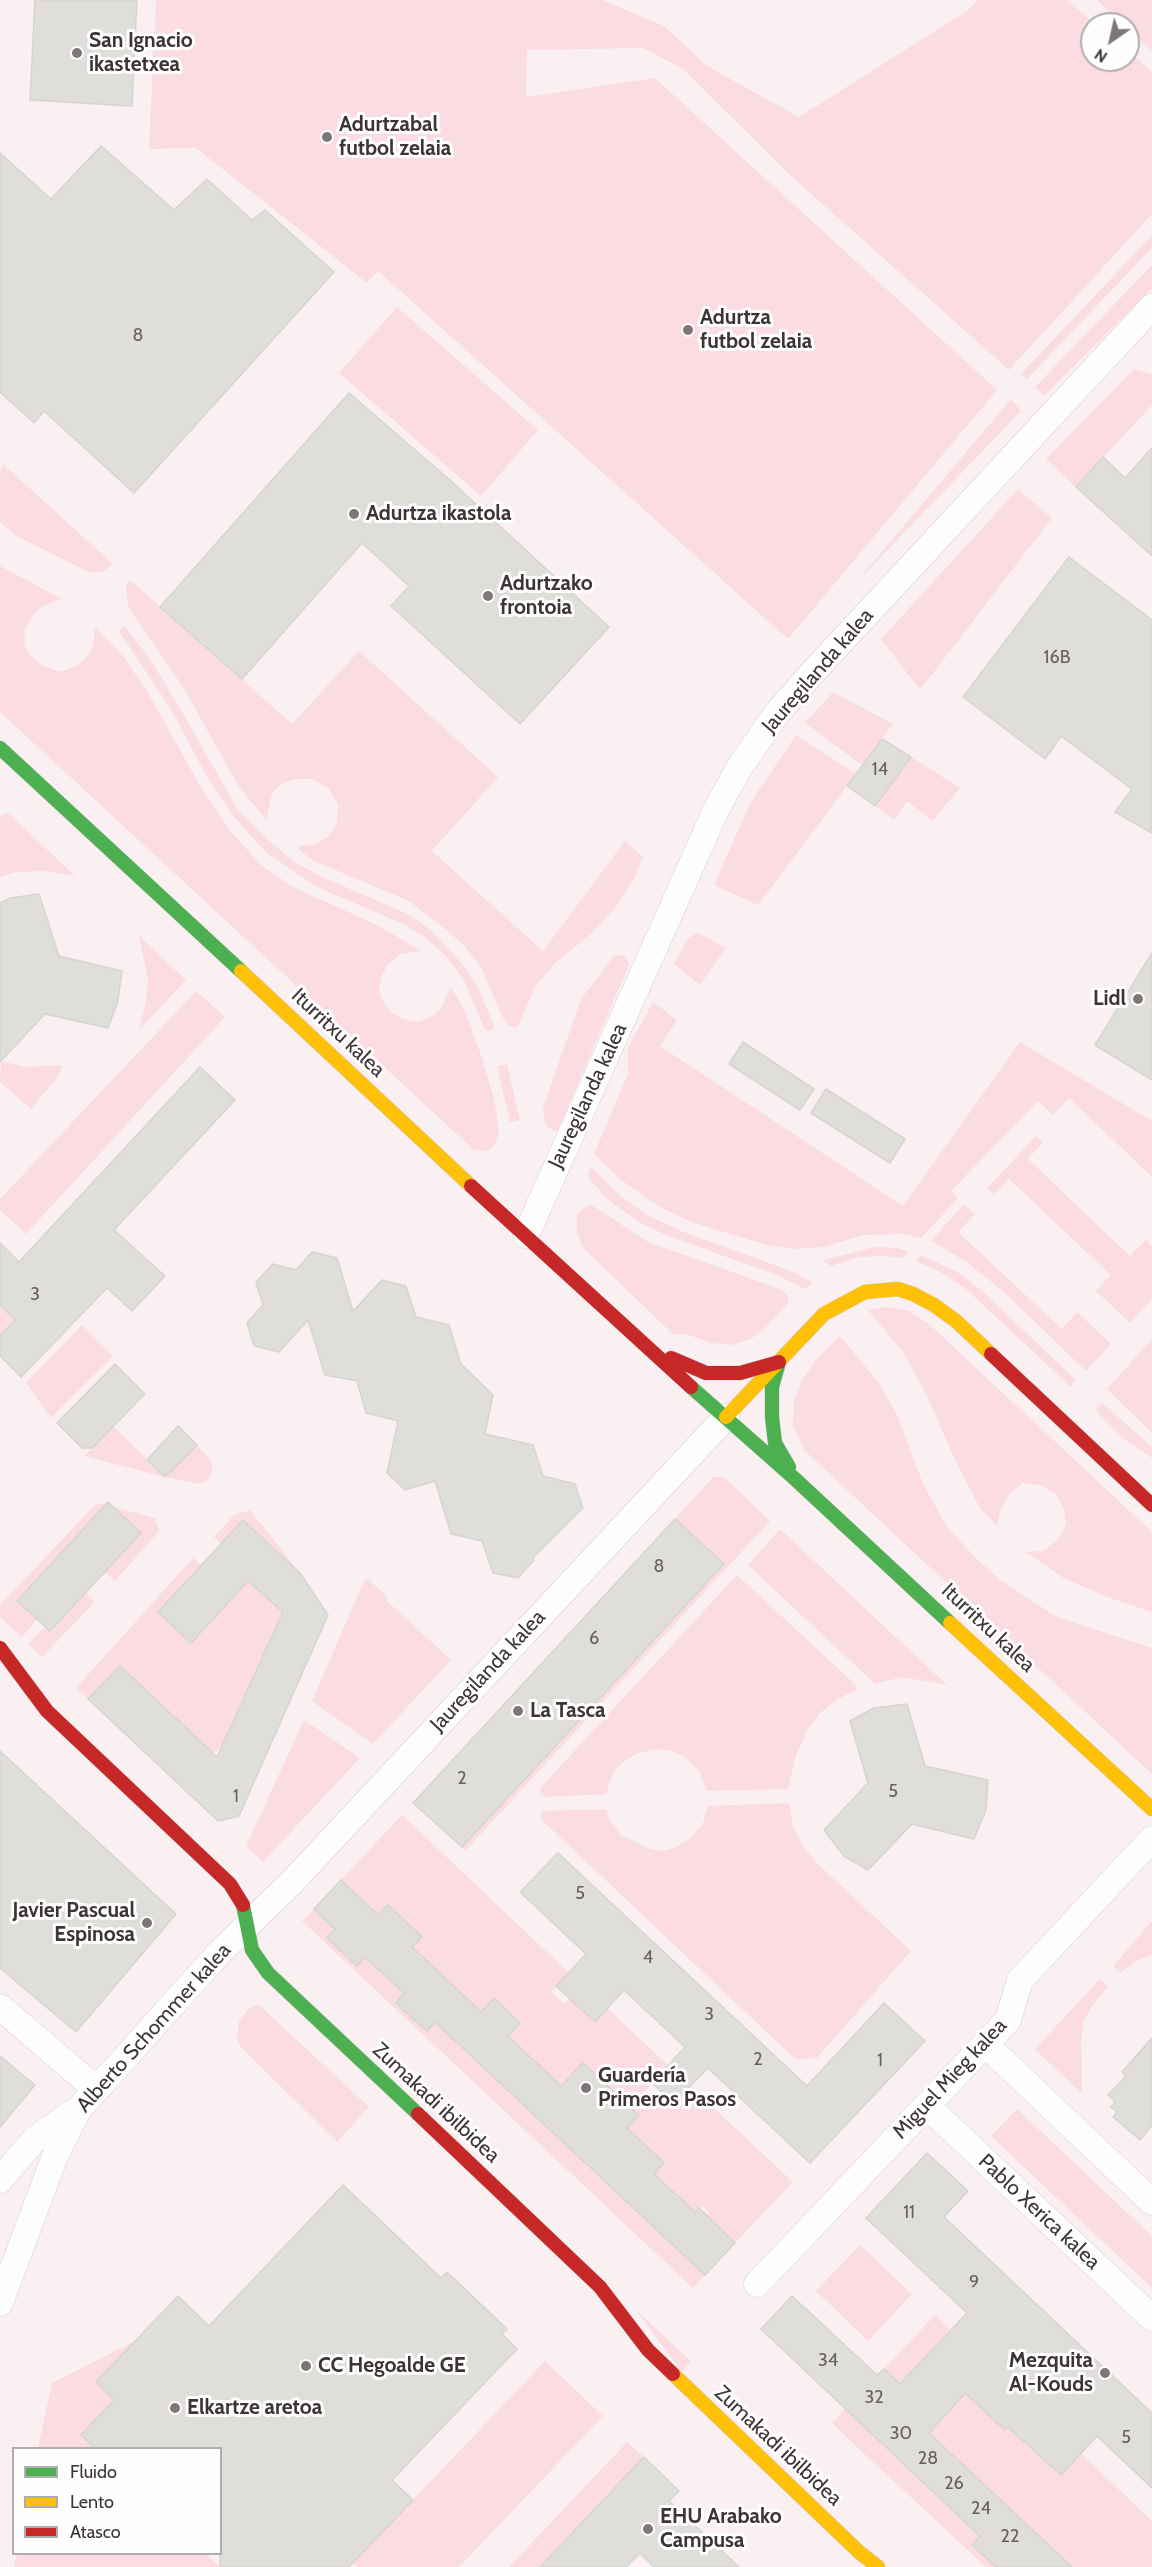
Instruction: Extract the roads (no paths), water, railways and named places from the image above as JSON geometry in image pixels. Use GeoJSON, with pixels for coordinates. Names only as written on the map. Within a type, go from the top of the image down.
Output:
{"type":"FeatureCollection","features":[{"type":"Feature","properties":{"kind":"main road","name":"Iturritxu kalea"},"geometry":{"type":"LineString","coordinates":[[0,748],[647,1348],[795,1479],[1152,1809]]}},
{"type":"Feature","properties":{"kind":"main road"},"geometry":{"type":"LineString","coordinates":[[726,1417],[824,1314],[848,1300],[877,1289],[898,1289],[913,1294],[956,1321],[1151,1504]]}},
{"type":"Feature","properties":{"kind":"main road","name":"Iturritxu kalea"},"geometry":{"type":"LineString","coordinates":[[647,1348],[706,1373],[740,1373],[778,1362],[772,1387],[775,1443],[795,1479]]}},
{"type":"Feature","properties":{"kind":"main road","name":"Zumakadi ibilbidea"},"geometry":{"type":"LineString","coordinates":[[0,1648],[47,1711],[224,1877],[240,1899],[248,1925],[252,1950],[268,1973],[600,2287],[648,2350],[859,2552],[878,2567]]}},
{"type":"Feature","properties":{"kind":"street","name":"Jauregilanda kalea"},"geometry":{"type":"LineString","coordinates":[[526,1235],[716,810],[745,759],[777,713],[814,671],[1152,307]]}},
{"type":"Feature","properties":{"kind":"street","name":"Jauregilanda kalea"},"geometry":{"type":"LineString","coordinates":[[248,1925],[292,1882],[726,1417]]}},
{"type":"Feature","properties":{"kind":"street","name":"Miguel Mieg kalea"},"geometry":{"type":"LineString","coordinates":[[757,2284],[1008,2020],[1020,1980],[1152,1839]]}},
{"type":"Feature","properties":{"kind":"street","name":"Alberto Schommer kalea"},"geometry":{"type":"LineString","coordinates":[[0,2303],[55,2156],[78,2110],[220,1952],[248,1925]]}},
{"type":"Feature","properties":{"kind":"street"},"geometry":{"type":"LineString","coordinates":[[0,2007],[96,2089]]}},
{"type":"Feature","properties":{"kind":"street"},"geometry":{"type":"LineString","coordinates":[[985,2044],[1152,2202]]}},
{"type":"Feature","properties":{"kind":"street","name":"Pablo Xerica kalea"},"geometry":{"type":"LineString","coordinates":[[927,2106],[1152,2318]]}},
{"type":"Feature","properties":{"kind":"street"},"geometry":{"type":"LineString","coordinates":[[0,2180],[35,2139],[78,2110]]}},
{"type":"Feature","properties":{"kind":"place","name":"San Ignacio ikastetxea"},"geometry":{"type":"Point","coordinates":[77,53]}},
{"type":"Feature","properties":{"kind":"place","name":"Adurtzabal futbol zelaia"},"geometry":{"type":"Point","coordinates":[327,137]}},
{"type":"Feature","properties":{"kind":"place","name":"Adurtza futbol zelaia"},"geometry":{"type":"Point","coordinates":[688,330]}},
{"type":"Feature","properties":{"kind":"place","name":"Adurtza ikastola"},"geometry":{"type":"Point","coordinates":[354,514]}},
{"type":"Feature","properties":{"kind":"place","name":"Adurtzako frontoia"},"geometry":{"type":"Point","coordinates":[488,596]}},
{"type":"Feature","properties":{"kind":"place","name":"Lidl"},"geometry":{"type":"Point","coordinates":[1138,999]}},
{"type":"Feature","properties":{"kind":"place","name":"La Tasca"},"geometry":{"type":"Point","coordinates":[518,1711]}},
{"type":"Feature","properties":{"kind":"place","name":"Javier Pascual Espinosa"},"geometry":{"type":"Point","coordinates":[147,1923]}},
{"type":"Feature","properties":{"kind":"place","name":"Guardería Primeros Pasos"},"geometry":{"type":"Point","coordinates":[586,2088]}},
{"type":"Feature","properties":{"kind":"place","name":"CC Hegoalde GE"},"geometry":{"type":"Point","coordinates":[306,2366]}},
{"type":"Feature","properties":{"kind":"place","name":"Mezquita Al-Kouds"},"geometry":{"type":"Point","coordinates":[1105,2373]}},
{"type":"Feature","properties":{"kind":"place","name":"Elkartze aretoa"},"geometry":{"type":"Point","coordinates":[175,2408]}},
{"type":"Feature","properties":{"kind":"place","name":"EHU Arabako Campusa"},"geometry":{"type":"Point","coordinates":[648,2529]}}]}
